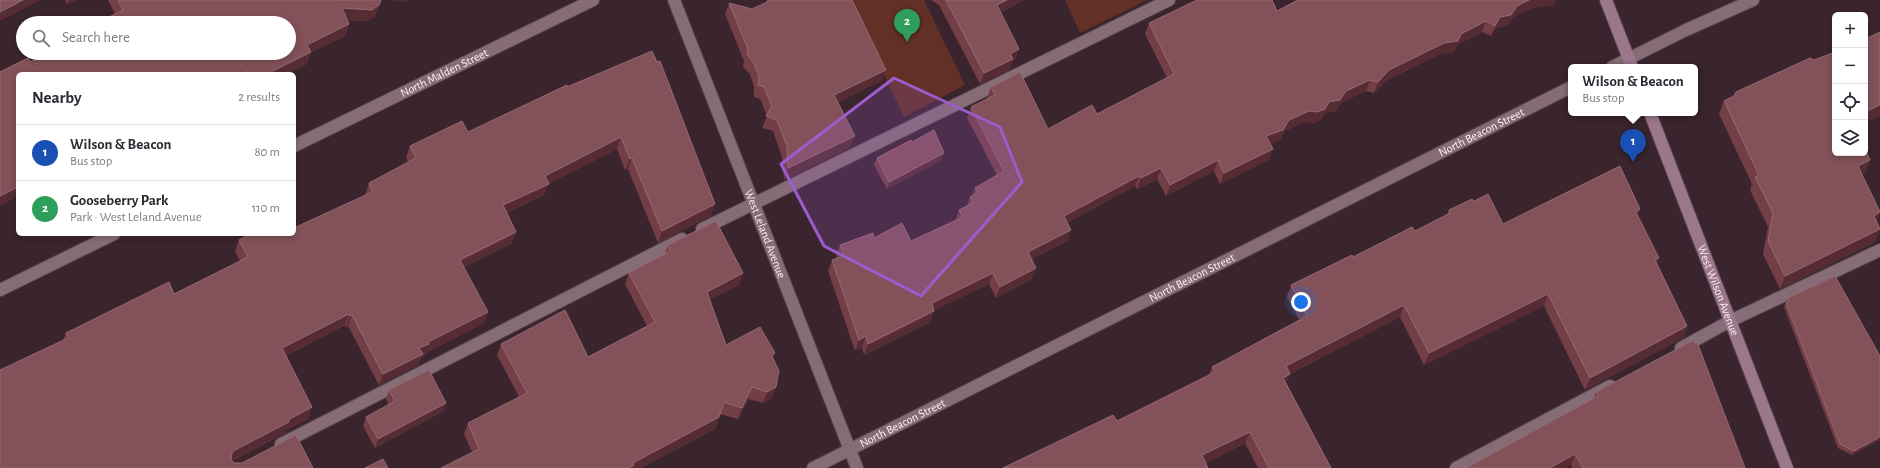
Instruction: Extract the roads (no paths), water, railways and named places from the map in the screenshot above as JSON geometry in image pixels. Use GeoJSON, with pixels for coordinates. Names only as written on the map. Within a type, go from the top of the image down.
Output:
{"type":"FeatureCollection","features":[{"type":"Feature","properties":{"kind":"street","name":"North Malden Street"},"geometry":{"type":"LineString","coordinates":[[296,145],[593,0]]}},
{"type":"Feature","properties":{"kind":"street","name":"West Leland Avenue"},"geometry":{"type":"LineString","coordinates":[[674,0],[857,468]]}},
{"type":"Feature","properties":{"kind":"street"},"geometry":{"type":"LineString","coordinates":[[270,450],[753,203],[1169,0]]}},
{"type":"Feature","properties":{"kind":"street"},"geometry":{"type":"LineString","coordinates":[[1606,0],[1630,63],[1686,30],[1753,0]]}},
{"type":"Feature","properties":{"kind":"street","name":"North Beacon Street"},"geometry":{"type":"LineString","coordinates":[[813,468],[1568,89]]}},
{"type":"Feature","properties":{"kind":"street","name":"West Wilson Avenue"},"geometry":{"type":"LineString","coordinates":[[1651,116],[1787,468]]}},
{"type":"Feature","properties":{"kind":"street"},"geometry":{"type":"LineString","coordinates":[[0,290],[110,236]]}},
{"type":"Feature","properties":{"kind":"street"},"geometry":{"type":"LineString","coordinates":[[1674,352],[1730,321],[1880,250]]}},
{"type":"Feature","properties":{"kind":"street"},"geometry":{"type":"LineString","coordinates":[[1456,468],[1619,381]]}},
{"type":"Feature","properties":{"kind":"place","name":"Gooseberry Park"},"geometry":{"type":"Point","coordinates":[907,42]}},
{"type":"Feature","properties":{"kind":"place","name":"Wilson & Beacon"},"geometry":{"type":"Point","coordinates":[1633,162]}}]}
